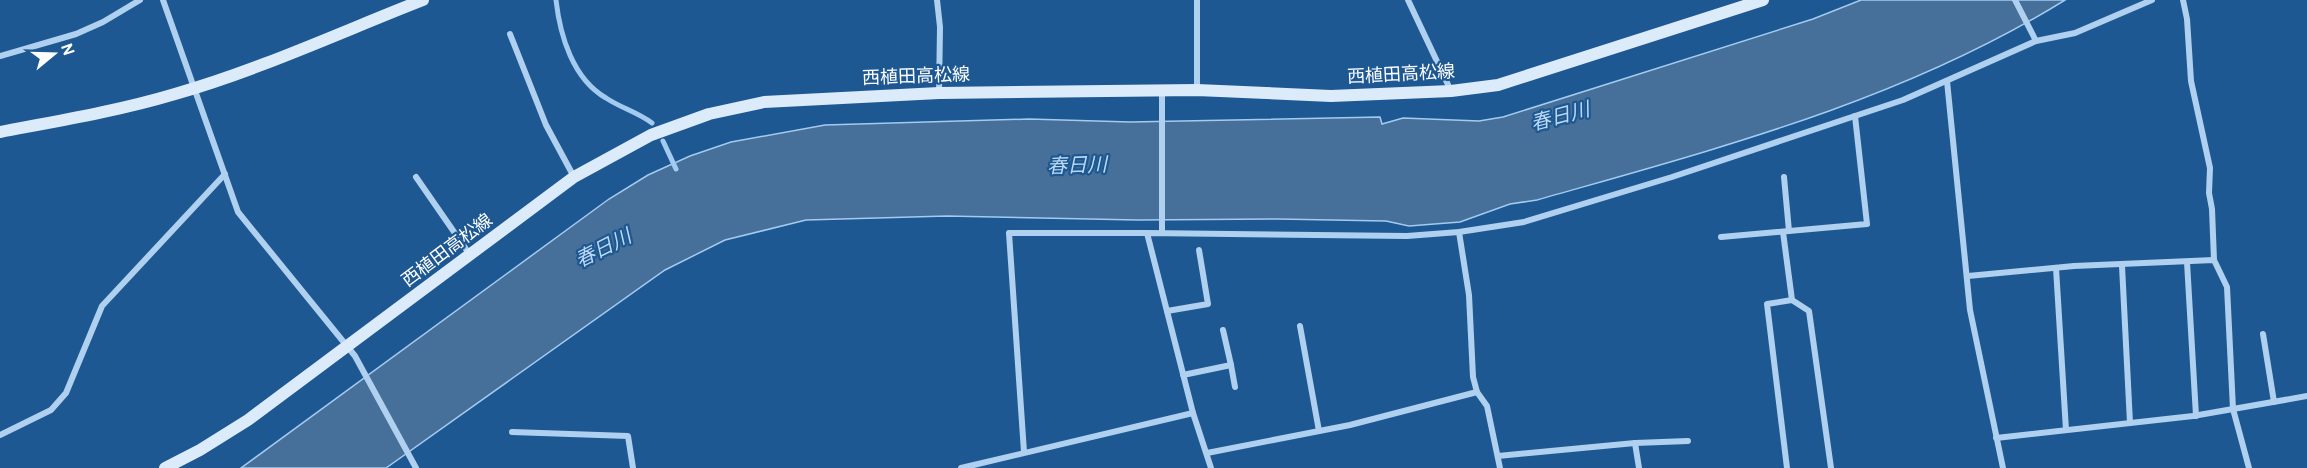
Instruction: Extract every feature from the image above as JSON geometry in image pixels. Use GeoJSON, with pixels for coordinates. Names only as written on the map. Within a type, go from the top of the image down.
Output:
{"type":"FeatureCollection","features":[{"type":"Feature","properties":{"kind":"main road"},"geometry":{"type":"LineString","coordinates":[[0,132],[78,117],[195,88],[260,65],[423,0]]}},
{"type":"Feature","properties":{"kind":"main road","name":"西植田高松線"},"geometry":{"type":"LineString","coordinates":[[165,468],[200,450],[248,420],[351,351],[471,255],[574,177],[651,135],[720,112],[764,102],[939,93],[1197,90],[1331,96],[1451,91],[1498,85],[1763,0]]}},
{"type":"Feature","properties":{"kind":"street"},"geometry":{"type":"LineString","coordinates":[[0,56],[76,34],[104,22],[140,0]]}},
{"type":"Feature","properties":{"kind":"street"},"geometry":{"type":"LineString","coordinates":[[163,0],[238,212],[351,351],[416,468]]}},
{"type":"Feature","properties":{"kind":"street"},"geometry":{"type":"LineString","coordinates":[[937,0],[940,27],[939,93]]}},
{"type":"Feature","properties":{"kind":"street"},"geometry":{"type":"LineString","coordinates":[[1197,0],[1197,90]]}},
{"type":"Feature","properties":{"kind":"street"},"geometry":{"type":"LineString","coordinates":[[1408,0],[1451,91]]}},
{"type":"Feature","properties":{"kind":"street"},"geometry":{"type":"LineString","coordinates":[[2015,0],[2036,41]]}},
{"type":"Feature","properties":{"kind":"street"},"geometry":{"type":"LineString","coordinates":[[1024,452],[1009,233],[1147,232],[1407,236],[1459,232],[1524,222],[1565,211],[1904,100],[2036,41],[2075,33],[2151,0]]}},
{"type":"Feature","properties":{"kind":"street"},"geometry":{"type":"LineString","coordinates":[[2183,0],[2187,19],[2191,81],[2210,168],[2209,193],[2213,220],[2214,260],[2227,287],[2233,410],[2249,468]]}},
{"type":"Feature","properties":{"kind":"street"},"geometry":{"type":"LineString","coordinates":[[510,34],[546,125],[574,177]]}},
{"type":"Feature","properties":{"kind":"street"},"geometry":{"type":"LineString","coordinates":[[1947,81],[1971,310],[2003,468]]}},
{"type":"Feature","properties":{"kind":"street"},"geometry":{"type":"LineString","coordinates":[[1162,90],[1162,233]]}},
{"type":"Feature","properties":{"kind":"street"},"geometry":{"type":"LineString","coordinates":[[1721,237],[1867,224],[1855,116]]}},
{"type":"Feature","properties":{"kind":"street"},"geometry":{"type":"LineString","coordinates":[[0,435],[51,410],[66,393],[102,306],[225,174]]}},
{"type":"Feature","properties":{"kind":"street"},"geometry":{"type":"LineString","coordinates":[[416,177],[471,255]]}},
{"type":"Feature","properties":{"kind":"street"},"geometry":{"type":"LineString","coordinates":[[1784,177],[1792,300]]}},
{"type":"Feature","properties":{"kind":"street"},"geometry":{"type":"LineString","coordinates":[[1147,232],[1193,413],[1211,468]]}},
{"type":"Feature","properties":{"kind":"street"},"geometry":{"type":"LineString","coordinates":[[1459,232],[1469,295],[1473,377],[1477,392],[1487,406],[1500,468]]}},
{"type":"Feature","properties":{"kind":"street"},"geometry":{"type":"LineString","coordinates":[[1167,311],[1208,304],[1199,250]]}},
{"type":"Feature","properties":{"kind":"street"},"geometry":{"type":"LineString","coordinates":[[1968,276],[2056,268],[2214,260]]}},
{"type":"Feature","properties":{"kind":"street"},"geometry":{"type":"LineString","coordinates":[[2187,262],[2196,416]]}},
{"type":"Feature","properties":{"kind":"street"},"geometry":{"type":"LineString","coordinates":[[2122,266],[2130,423]]}},
{"type":"Feature","properties":{"kind":"street"},"geometry":{"type":"LineString","coordinates":[[2056,268],[2066,430]]}},
{"type":"Feature","properties":{"kind":"street"},"geometry":{"type":"LineString","coordinates":[[1787,468],[1767,304],[1792,300],[1809,311],[1831,468]]}},
{"type":"Feature","properties":{"kind":"street"},"geometry":{"type":"LineString","coordinates":[[1300,326],[1319,431]]}},
{"type":"Feature","properties":{"kind":"street"},"geometry":{"type":"LineString","coordinates":[[1223,330],[1235,387]]}},
{"type":"Feature","properties":{"kind":"street"},"geometry":{"type":"LineString","coordinates":[[2263,334],[2274,402]]}},
{"type":"Feature","properties":{"kind":"street"},"geometry":{"type":"LineString","coordinates":[[1183,375],[1231,365]]}},
{"type":"Feature","properties":{"kind":"street"},"geometry":{"type":"LineString","coordinates":[[1207,453],[1319,431],[1477,392]]}},
{"type":"Feature","properties":{"kind":"street"},"geometry":{"type":"LineString","coordinates":[[1996,438],[2196,416],[2307,396]]}},
{"type":"Feature","properties":{"kind":"street"},"geometry":{"type":"LineString","coordinates":[[961,468],[989,465],[1024,452],[1193,413]]}},
{"type":"Feature","properties":{"kind":"street"},"geometry":{"type":"LineString","coordinates":[[512,432],[628,436],[633,468]]}},
{"type":"Feature","properties":{"kind":"street"},"geometry":{"type":"LineString","coordinates":[[1498,456],[1635,443],[1688,441]]}},
{"type":"Feature","properties":{"kind":"street"},"geometry":{"type":"LineString","coordinates":[[1635,443],[1639,468]]}},
{"type":"Feature","properties":{"kind":"water","name":"春日川"},"geometry":{"type":"Polygon","coordinates":[[[1861,0],[2065,0],[1939,67],[1874,94],[1741,140],[1537,200],[1510,204],[1460,222],[1409,226],[1386,221],[1138,220],[947,216],[806,220],[725,240],[665,270],[386,468],[241,468],[609,199],[648,175],[690,156],[731,142],[825,125],[1029,119],[1130,122],[1380,117],[1382,124],[1403,118],[1479,121],[1503,117],[1813,19],[1861,0]]]}},
{"type":"Feature","properties":{"kind":"waterway"},"geometry":{"type":"LineString","coordinates":[[556,0],[565,42],[585,80],[606,98],[652,123]]}},
{"type":"Feature","properties":{"kind":"waterway"},"geometry":{"type":"LineString","coordinates":[[663,141],[676,169]]}}]}
